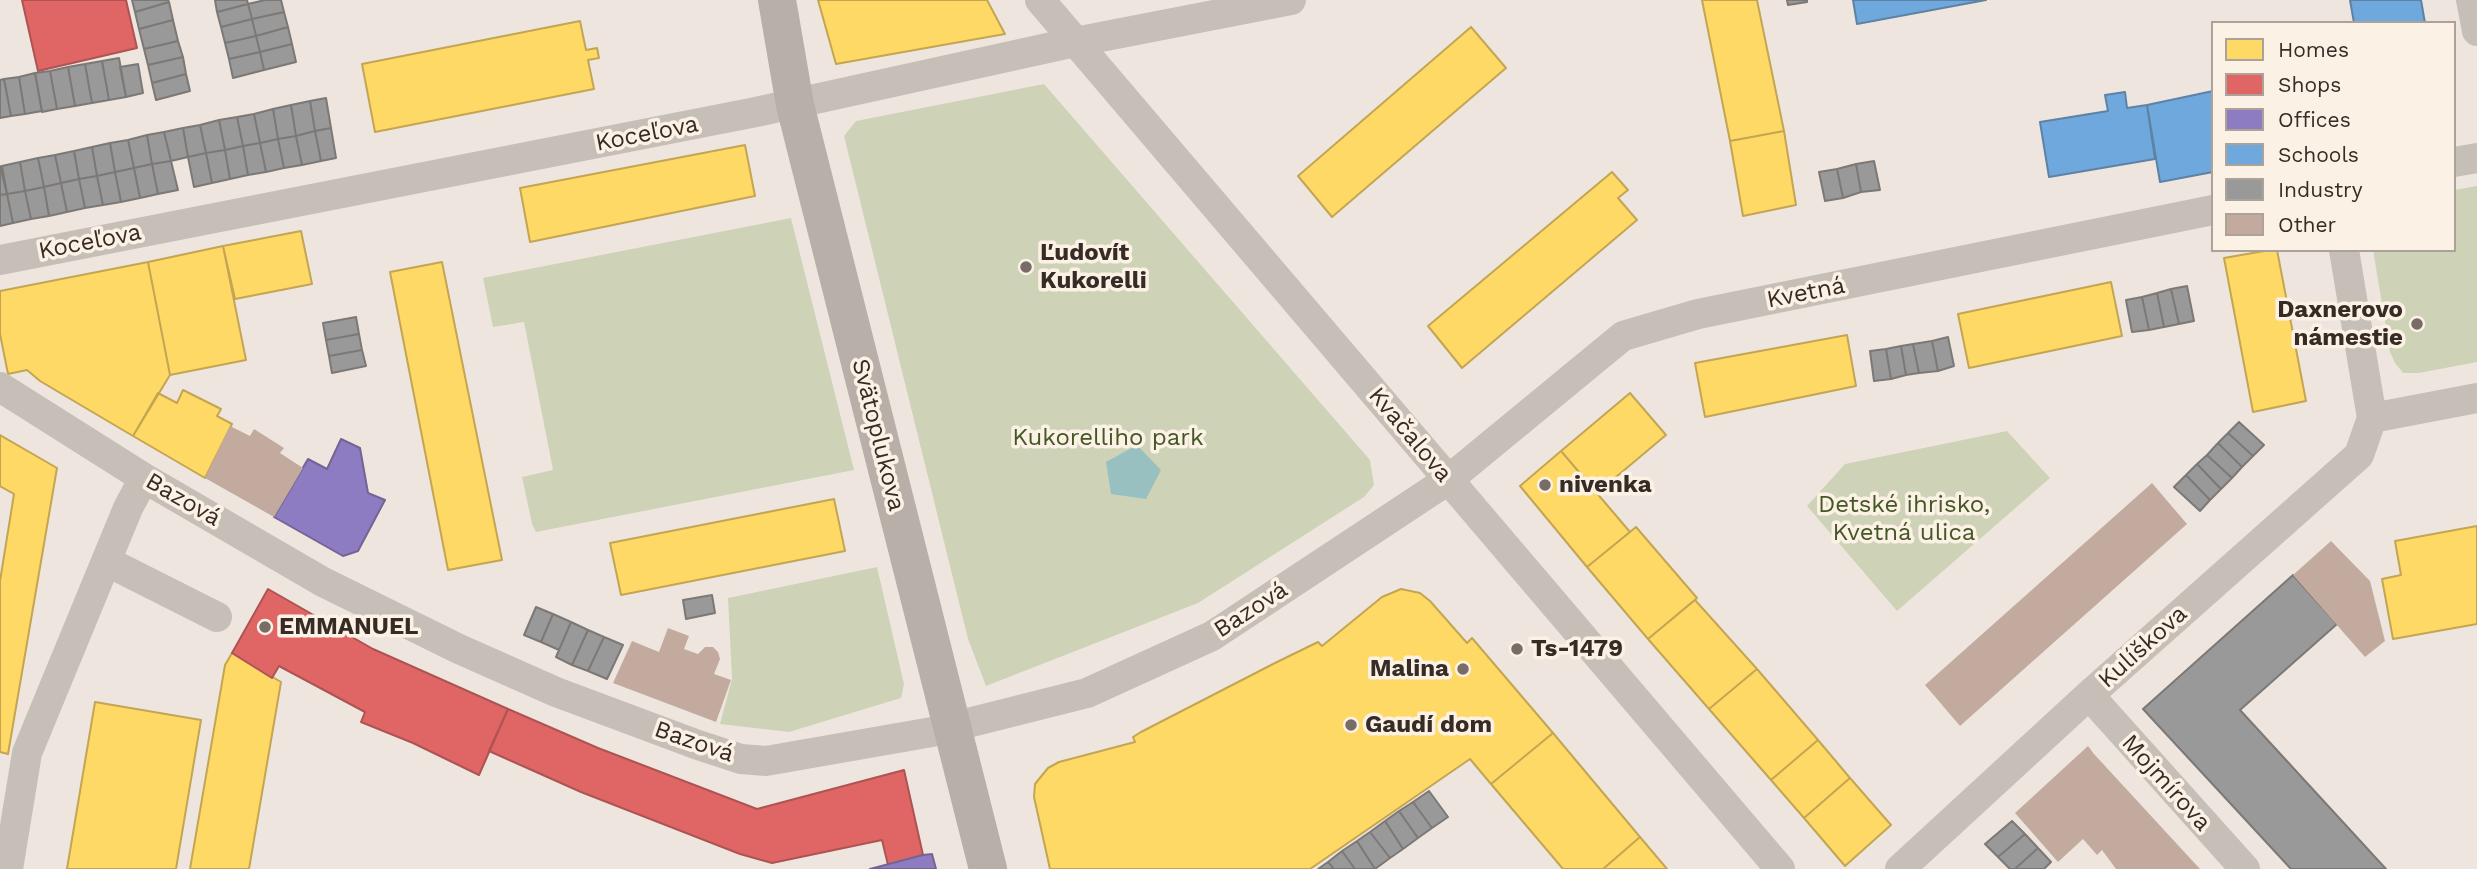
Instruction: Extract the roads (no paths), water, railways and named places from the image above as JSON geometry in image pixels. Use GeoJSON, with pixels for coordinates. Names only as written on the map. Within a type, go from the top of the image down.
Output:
{"type":"FeatureCollection","features":[{"type":"Feature","properties":{"kind":"street","name":"Svätoplukova"},"geometry":{"type":"LineString","coordinates":[[777,0],[795,104],[988,869]]}},
{"type":"Feature","properties":{"kind":"street","name":"Kvačalova"},"geometry":{"type":"LineString","coordinates":[[1040,0],[1780,869]]}},
{"type":"Feature","properties":{"kind":"street","name":"Koceľova"},"geometry":{"type":"LineString","coordinates":[[0,260],[795,104],[1075,42],[1292,0]]}},
{"type":"Feature","properties":{"kind":"street"},"geometry":{"type":"LineString","coordinates":[[2471,0],[2477,31]]}},
{"type":"Feature","properties":{"kind":"street"},"geometry":{"type":"LineString","coordinates":[[2456,162],[2477,158]]}},
{"type":"Feature","properties":{"kind":"street","name":"Kvetná"},"geometry":{"type":"LineString","coordinates":[[1448,480],[1623,337],[1698,314],[2211,210]]}},
{"type":"Feature","properties":{"kind":"street"},"geometry":{"type":"LineString","coordinates":[[2344,252],[2372,418],[2477,398]]}},
{"type":"Feature","properties":{"kind":"street","name":"Bazová"},"geometry":{"type":"LineString","coordinates":[[0,387],[144,478],[323,582],[459,649],[556,692],[741,759],[786,759],[914,736],[1087,693],[1212,636],[1448,480]]}},
{"type":"Feature","properties":{"kind":"street","name":"Kulíškova"},"geometry":{"type":"LineString","coordinates":[[1900,869],[2089,695],[2359,454],[2372,418]]}},
{"type":"Feature","properties":{"kind":"street"},"geometry":{"type":"LineString","coordinates":[[8,869],[27,753],[128,508],[144,478]]}},
{"type":"Feature","properties":{"kind":"street"},"geometry":{"type":"LineString","coordinates":[[106,561],[217,617]]}},
{"type":"Feature","properties":{"kind":"street","name":"Mojmírova"},"geometry":{"type":"LineString","coordinates":[[2089,695],[2245,869]]}},
{"type":"Feature","properties":{"kind":"water"},"geometry":{"type":"Polygon","coordinates":[[[1137,445],[1161,470],[1146,499],[1111,494],[1106,462],[1137,445]]]}},
{"type":"Feature","properties":{"kind":"place","name":"Ľudovít Kukorelli"},"geometry":{"type":"Point","coordinates":[1026,267]}},
{"type":"Feature","properties":{"kind":"place","name":"Daxnerovo námestie"},"geometry":{"type":"Point","coordinates":[2417,324]}},
{"type":"Feature","properties":{"kind":"place","name":"nivenka"},"geometry":{"type":"Point","coordinates":[1545,485]}},
{"type":"Feature","properties":{"kind":"place","name":"EMMANUEL"},"geometry":{"type":"Point","coordinates":[265,627]}},
{"type":"Feature","properties":{"kind":"place","name":"Ts-1479"},"geometry":{"type":"Point","coordinates":[1517,649]}},
{"type":"Feature","properties":{"kind":"place","name":"Malina"},"geometry":{"type":"Point","coordinates":[1463,669]}},
{"type":"Feature","properties":{"kind":"place","name":"Gaudí dom"},"geometry":{"type":"Point","coordinates":[1351,725]}},
{"type":"Feature","properties":{"kind":"park label","name":"Kukorelliho park"},"geometry":{"type":"Point","coordinates":[1108,438]}},
{"type":"Feature","properties":{"kind":"park label","name":"Detské ihrisko, Kvetná ulica"},"geometry":{"type":"Point","coordinates":[1904,519]}}]}
